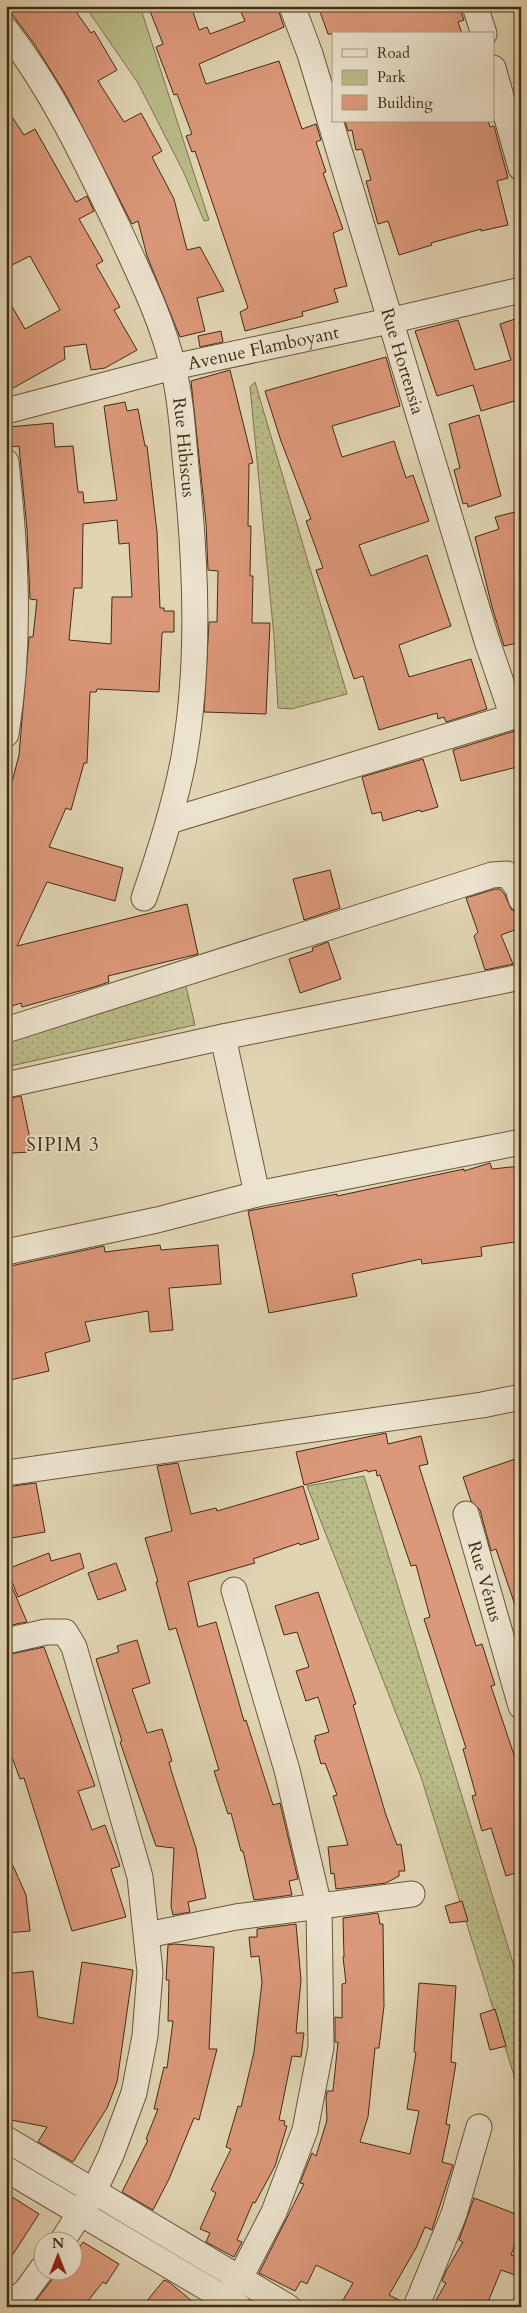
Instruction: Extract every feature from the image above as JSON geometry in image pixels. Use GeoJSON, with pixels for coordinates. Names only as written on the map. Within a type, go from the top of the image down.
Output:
{"type":"FeatureCollection","features":[{"type":"Feature","properties":{"kind":"street","name":"Rue Hortensia"},"geometry":{"type":"LineString","coordinates":[[292,6],[310,54],[389,321],[488,641],[517,716]]}},
{"type":"Feature","properties":{"kind":"street"},"geometry":{"type":"LineString","coordinates":[[475,6],[483,32]]}},
{"type":"Feature","properties":{"kind":"street","name":"Rue Hibiscus"},"geometry":{"type":"LineString","coordinates":[[6,30],[26,57],[83,155],[140,274],[158,319],[173,367],[189,504],[194,654],[184,757],[170,821],[144,898]]}},
{"type":"Feature","properties":{"kind":"street"},"geometry":{"type":"LineString","coordinates":[[494,72],[521,168]]}},
{"type":"Feature","properties":{"kind":"street","name":"Avenue Flamboyant"},"geometry":{"type":"LineString","coordinates":[[6,411],[173,367],[389,321],[521,290]]}},
{"type":"Feature","properties":{"kind":"street"},"geometry":{"type":"LineString","coordinates":[[6,462],[16,583],[13,689],[6,734]]}},
{"type":"Feature","properties":{"kind":"street"},"geometry":{"type":"LineString","coordinates":[[170,821],[517,716]]}},
{"type":"Feature","properties":{"kind":"street"},"geometry":{"type":"LineString","coordinates":[[6,1030],[492,875],[507,874],[518,888],[521,900]]}},
{"type":"Feature","properties":{"kind":"street"},"geometry":{"type":"LineString","coordinates":[[6,1085],[223,1038],[521,978]]}},
{"type":"Feature","properties":{"kind":"street"},"geometry":{"type":"LineString","coordinates":[[223,1038],[257,1194]]}},
{"type":"Feature","properties":{"kind":"street"},"geometry":{"type":"LineString","coordinates":[[6,1252],[157,1220],[257,1194],[521,1142]]}},
{"type":"Feature","properties":{"kind":"street"},"geometry":{"type":"LineString","coordinates":[[6,1473],[472,1406],[521,1397]]}},
{"type":"Feature","properties":{"kind":"street","name":"Rue Vénus"},"geometry":{"type":"LineString","coordinates":[[466,1514],[521,1706]]}},
{"type":"Feature","properties":{"kind":"street"},"geometry":{"type":"LineString","coordinates":[[6,2169],[229,2304],[240,2278],[274,2212],[305,2130],[321,2047],[319,1906],[288,1770],[234,1590]]}},
{"type":"Feature","properties":{"kind":"street"},"geometry":{"type":"LineString","coordinates":[[6,1641],[46,1632],[65,1632],[74,1647],[140,1877],[147,1935],[150,1972],[145,2036],[136,2083],[111,2156],[94,2191],[69,2230]]}},
{"type":"Feature","properties":{"kind":"street"},"geometry":{"type":"LineString","coordinates":[[147,1935],[236,1917],[412,1894]]}},
{"type":"Feature","properties":{"kind":"street"},"geometry":{"type":"LineString","coordinates":[[416,2307],[454,2214],[479,2127]]}},
{"type":"Feature","properties":{"kind":"street"},"geometry":{"type":"LineString","coordinates":[[6,2140],[288,2307]]}},
{"type":"Feature","properties":{"kind":"street"},"geometry":{"type":"LineString","coordinates":[[6,2307],[26,2291],[34,2280]]}},
{"type":"Feature","properties":{"kind":"green space"},"geometry":{"type":"Polygon","coordinates":[[[85,6],[140,6],[209,220],[204,221],[184,173],[138,83],[85,6]]]}},
{"type":"Feature","properties":{"kind":"green space"},"geometry":{"type":"Polygon","coordinates":[[[255,382],[347,694],[291,709],[278,708],[274,637],[250,387],[255,382]]]}},
{"type":"Feature","properties":{"kind":"green space"},"geometry":{"type":"Polygon","coordinates":[[[185,982],[195,1025],[6,1067],[6,1038],[185,982]]]}},
{"type":"Feature","properties":{"kind":"green space"},"geometry":{"type":"Polygon","coordinates":[[[364,1476],[521,1989],[521,2098],[421,1777],[307,1486],[364,1476]]]}},
{"type":"Feature","properties":{"kind":"building"},"geometry":{"type":"Polygon","coordinates":[[[6,6],[72,6],[91,33],[94,31],[117,70],[98,81],[124,122],[141,113],[162,151],[152,157],[174,199],[187,250],[200,247],[224,291],[197,298],[205,331],[180,337],[147,256],[138,221],[132,224],[66,95],[35,45],[6,6]]]}},
{"type":"Feature","properties":{"kind":"building"},"geometry":{"type":"Polygon","coordinates":[[[148,6],[191,6],[199,30],[207,27],[210,34],[245,21],[238,6],[277,6],[284,27],[199,64],[206,84],[279,61],[302,129],[316,124],[321,140],[316,142],[326,172],[323,173],[343,229],[333,233],[347,286],[334,289],[338,302],[302,312],[303,316],[245,331],[240,312],[248,308],[195,151],[192,152],[186,136],[192,134],[177,94],[174,95],[156,47],[163,44],[148,6]]]}},
{"type":"Feature","properties":{"kind":"building"},"geometry":{"type":"Polygon","coordinates":[[[318,6],[459,6],[464,20],[458,22],[461,32],[332,32],[332,34],[328,34],[318,6]]]}},
{"type":"Feature","properties":{"kind":"building"},"geometry":{"type":"Polygon","coordinates":[[[6,108],[24,135],[35,129],[76,202],[87,196],[94,211],[79,219],[103,261],[96,265],[120,307],[114,310],[137,350],[105,368],[91,370],[86,344],[64,347],[65,359],[6,392],[6,296],[25,329],[60,310],[30,256],[6,268],[6,108]]]}},
{"type":"Feature","properties":{"kind":"building"},"geometry":{"type":"Polygon","coordinates":[[[345,122],[488,122],[490,127],[494,126],[508,178],[497,181],[508,225],[481,231],[481,229],[431,243],[432,245],[399,255],[388,221],[378,224],[366,181],[371,180],[362,149],[356,150],[352,130],[348,131],[345,122]]]}},
{"type":"Feature","properties":{"kind":"building"},"geometry":{"type":"Polygon","coordinates":[[[521,317],[521,399],[481,411],[473,385],[437,396],[415,331],[458,320],[475,370],[511,360],[500,324],[521,317]]]}},
{"type":"Feature","properties":{"kind":"building"},"geometry":{"type":"Polygon","coordinates":[[[221,331],[223,342],[200,347],[198,336],[221,331]]]}},
{"type":"Feature","properties":{"kind":"building"},"geometry":{"type":"Polygon","coordinates":[[[386,357],[400,406],[332,426],[342,457],[394,441],[406,478],[413,475],[429,521],[359,545],[371,576],[427,555],[451,626],[399,645],[409,677],[471,659],[487,709],[446,722],[444,717],[438,719],[437,713],[379,730],[363,676],[354,679],[316,570],[323,568],[306,521],[311,519],[281,441],[265,391],[386,357]]]}},
{"type":"Feature","properties":{"kind":"building"},"geometry":{"type":"Polygon","coordinates":[[[230,370],[253,463],[249,464],[248,526],[251,526],[250,576],[253,576],[252,623],[270,623],[266,714],[204,712],[209,622],[217,622],[218,571],[208,570],[206,523],[191,381],[230,370]]]}},
{"type":"Feature","properties":{"kind":"building"},"geometry":{"type":"Polygon","coordinates":[[[125,402],[127,411],[138,409],[145,446],[147,446],[157,532],[160,608],[164,608],[164,611],[174,611],[174,632],[163,632],[162,634],[159,692],[97,689],[96,692],[90,692],[87,763],[84,763],[71,810],[66,808],[49,847],[123,868],[115,901],[47,882],[17,946],[187,904],[198,954],[108,976],[109,982],[94,987],[22,1007],[21,1003],[6,1008],[6,805],[19,755],[29,637],[33,637],[37,600],[30,599],[27,529],[19,446],[11,447],[9,427],[53,423],[55,447],[73,446],[78,492],[83,492],[84,503],[117,500],[104,406],[125,402]],[[117,520],[83,524],[82,588],[74,588],[69,640],[111,644],[112,597],[132,597],[129,543],[119,544],[117,520]]]}},
{"type":"Feature","properties":{"kind":"building"},"geometry":{"type":"Polygon","coordinates":[[[479,415],[501,496],[468,507],[467,503],[463,504],[454,470],[460,468],[449,424],[479,415]]]}},
{"type":"Feature","properties":{"kind":"building"},"geometry":{"type":"Polygon","coordinates":[[[515,512],[521,536],[521,642],[504,646],[492,607],[475,537],[499,529],[495,517],[515,512]]]}},
{"type":"Feature","properties":{"kind":"building"},"geometry":{"type":"Polygon","coordinates":[[[521,729],[521,766],[461,781],[453,750],[521,729]]]}},
{"type":"Feature","properties":{"kind":"building"},"geometry":{"type":"Polygon","coordinates":[[[423,759],[438,807],[421,812],[420,810],[383,821],[381,812],[372,814],[362,777],[423,759]]]}},
{"type":"Feature","properties":{"kind":"building"},"geometry":{"type":"Polygon","coordinates":[[[330,870],[340,908],[304,920],[293,879],[330,870]]]}},
{"type":"Feature","properties":{"kind":"building"},"geometry":{"type":"Polygon","coordinates":[[[500,889],[511,909],[517,913],[520,928],[501,935],[513,964],[485,970],[474,936],[478,932],[466,898],[500,889]]]}},
{"type":"Feature","properties":{"kind":"building"},"geometry":{"type":"Polygon","coordinates":[[[328,942],[341,979],[300,993],[289,959],[313,951],[312,948],[328,942]]]}},
{"type":"Feature","properties":{"kind":"building"},"geometry":{"type":"Polygon","coordinates":[[[21,1096],[29,1134],[30,1152],[12,1153],[9,1124],[6,1124],[6,1102],[7,1099],[21,1096]]]}},
{"type":"Feature","properties":{"kind":"building"},"geometry":{"type":"Polygon","coordinates":[[[490,1163],[492,1169],[521,1166],[521,1241],[481,1247],[482,1256],[422,1264],[421,1259],[352,1274],[357,1296],[269,1313],[248,1211],[337,1194],[337,1196],[464,1169],[464,1171],[490,1163]]]}},
{"type":"Feature","properties":{"kind":"building"},"geometry":{"type":"Polygon","coordinates":[[[160,1245],[161,1250],[218,1245],[221,1284],[169,1288],[173,1330],[150,1332],[148,1311],[85,1322],[90,1341],[45,1353],[49,1371],[6,1381],[6,1267],[104,1246],[105,1252],[160,1245]]]}},
{"type":"Feature","properties":{"kind":"building"},"geometry":{"type":"Polygon","coordinates":[[[386,1433],[388,1444],[421,1436],[428,1464],[419,1466],[476,1646],[482,1644],[495,1685],[491,1686],[521,1776],[521,1871],[506,1876],[491,1828],[482,1831],[472,1796],[476,1795],[463,1749],[466,1748],[424,1619],[430,1617],[416,1565],[411,1566],[380,1475],[377,1476],[376,1470],[368,1472],[367,1470],[304,1485],[296,1452],[386,1433]]]}},
{"type":"Feature","properties":{"kind":"building"},"geometry":{"type":"Polygon","coordinates":[[[521,1457],[521,1613],[518,1614],[496,1549],[491,1551],[480,1510],[471,1501],[463,1477],[521,1457]]]}},
{"type":"Feature","properties":{"kind":"building"},"geometry":{"type":"Polygon","coordinates":[[[178,1463],[191,1514],[216,1508],[217,1511],[303,1486],[319,1539],[300,1545],[299,1543],[253,1559],[255,1563],[188,1582],[198,1627],[216,1622],[244,1721],[246,1720],[273,1805],[280,1803],[298,1879],[289,1881],[292,1895],[254,1900],[243,1851],[241,1851],[231,1813],[228,1814],[214,1771],[219,1770],[176,1628],[169,1630],[156,1582],[158,1582],[145,1538],[172,1531],[157,1466],[178,1463]]]}},
{"type":"Feature","properties":{"kind":"building"},"geometry":{"type":"Polygon","coordinates":[[[36,1483],[45,1532],[6,1539],[6,1487],[36,1483]]]}},
{"type":"Feature","properties":{"kind":"building"},"geometry":{"type":"Polygon","coordinates":[[[49,1553],[51,1561],[80,1553],[84,1568],[18,1597],[7,1569],[49,1553]]]}},
{"type":"Feature","properties":{"kind":"building"},"geometry":{"type":"Polygon","coordinates":[[[116,1563],[126,1590],[98,1600],[88,1573],[116,1563]]]}},
{"type":"Feature","properties":{"kind":"building"},"geometry":{"type":"Polygon","coordinates":[[[6,1573],[27,1622],[6,1626],[6,1573]]]}},
{"type":"Feature","properties":{"kind":"building"},"geometry":{"type":"Polygon","coordinates":[[[318,1592],[356,1704],[353,1705],[386,1815],[397,1845],[401,1844],[405,1871],[399,1871],[399,1876],[386,1883],[336,1889],[334,1873],[331,1874],[328,1847],[348,1845],[333,1796],[337,1795],[325,1763],[321,1764],[314,1740],[316,1740],[315,1736],[329,1732],[318,1697],[306,1701],[296,1671],[309,1667],[297,1632],[284,1635],[275,1606],[318,1592]]]}},
{"type":"Feature","properties":{"kind":"building"},"geometry":{"type":"Polygon","coordinates":[[[137,1640],[150,1683],[132,1689],[147,1733],[162,1729],[172,1761],[169,1762],[171,1770],[196,1848],[206,1898],[188,1902],[190,1912],[173,1915],[171,1906],[174,1848],[156,1846],[120,1742],[122,1741],[96,1659],[119,1652],[117,1646],[137,1640]]]}},
{"type":"Feature","properties":{"kind":"building"},"geometry":{"type":"Polygon","coordinates":[[[44,1647],[95,1786],[78,1791],[92,1830],[105,1825],[120,1866],[111,1869],[126,1917],[72,1931],[24,1778],[20,1779],[6,1741],[6,1655],[44,1647]]]}},
{"type":"Feature","properties":{"kind":"building"},"geometry":{"type":"Polygon","coordinates":[[[6,1850],[26,1895],[30,1931],[6,1933],[6,1850]]]}},
{"type":"Feature","properties":{"kind":"building"},"geometry":{"type":"Polygon","coordinates":[[[462,1901],[468,1921],[450,1923],[445,1906],[462,1901]]]}},
{"type":"Feature","properties":{"kind":"building"},"geometry":{"type":"Polygon","coordinates":[[[378,1913],[380,1924],[383,1924],[384,2006],[379,2048],[375,2048],[368,2117],[360,2142],[410,2154],[419,2111],[407,2109],[416,2053],[414,2052],[419,1983],[456,1986],[451,2062],[456,2063],[446,2124],[450,2125],[442,2162],[453,2165],[432,2230],[425,2227],[416,2248],[389,2295],[403,2302],[402,2307],[339,2307],[353,2283],[316,2265],[307,2284],[301,2281],[295,2291],[259,2273],[304,2184],[300,2183],[312,2153],[316,2156],[327,2120],[326,2098],[327,2091],[333,2091],[338,2042],[335,2042],[335,2017],[342,2018],[342,1984],[346,1983],[343,1957],[343,1918],[378,1913]]]}},
{"type":"Feature","properties":{"kind":"building"},"geometry":{"type":"Polygon","coordinates":[[[296,1924],[301,1980],[296,2033],[304,2033],[301,2057],[292,2056],[279,2120],[285,2121],[284,2125],[287,2126],[275,2166],[255,2203],[253,2202],[237,2240],[242,2242],[234,2257],[206,2242],[210,2233],[200,2229],[216,2193],[211,2190],[231,2149],[226,2147],[238,2106],[241,2107],[254,2052],[262,1982],[259,1956],[251,1957],[249,1937],[257,1937],[257,1929],[296,1924]]]}},
{"type":"Feature","properties":{"kind":"building"},"geometry":{"type":"Polygon","coordinates":[[[168,1945],[214,1947],[209,2049],[217,2049],[199,2120],[194,2118],[169,2179],[153,2210],[122,2192],[148,2140],[146,2139],[158,2109],[154,2109],[164,2067],[167,2068],[173,2021],[168,2021],[169,1980],[166,1980],[168,1945]]]}},
{"type":"Feature","properties":{"kind":"building"},"geometry":{"type":"Polygon","coordinates":[[[82,1962],[133,1970],[117,2082],[107,2108],[73,2162],[38,2142],[47,2127],[6,2119],[6,1974],[33,1971],[38,2017],[73,2024],[82,1962]]]}},
{"type":"Feature","properties":{"kind":"building"},"geometry":{"type":"Polygon","coordinates":[[[495,2009],[506,2046],[490,2050],[480,2014],[495,2009]]]}},
{"type":"Feature","properties":{"kind":"building"},"geometry":{"type":"Polygon","coordinates":[[[6,2193],[39,2214],[6,2265],[6,2193]]]}},
{"type":"Feature","properties":{"kind":"building"},"geometry":{"type":"Polygon","coordinates":[[[474,2198],[521,2216],[521,2230],[511,2255],[521,2258],[521,2277],[501,2270],[486,2307],[432,2307],[446,2283],[442,2281],[446,2271],[463,2242],[459,2240],[474,2198]]]}},
{"type":"Feature","properties":{"kind":"building"},"geometry":{"type":"Polygon","coordinates":[[[83,2242],[119,2264],[106,2284],[103,2282],[83,2307],[31,2307],[52,2280],[82,2280],[83,2242]]]}},
{"type":"Feature","properties":{"kind":"building"},"geometry":{"type":"Polygon","coordinates":[[[164,2280],[169,2282],[199,2307],[142,2307],[164,2280]]]}},
{"type":"Feature","properties":{"kind":"district","name":"SIPIM 3"},"geometry":{"type":"Point","coordinates":[63,1145]}}]}
